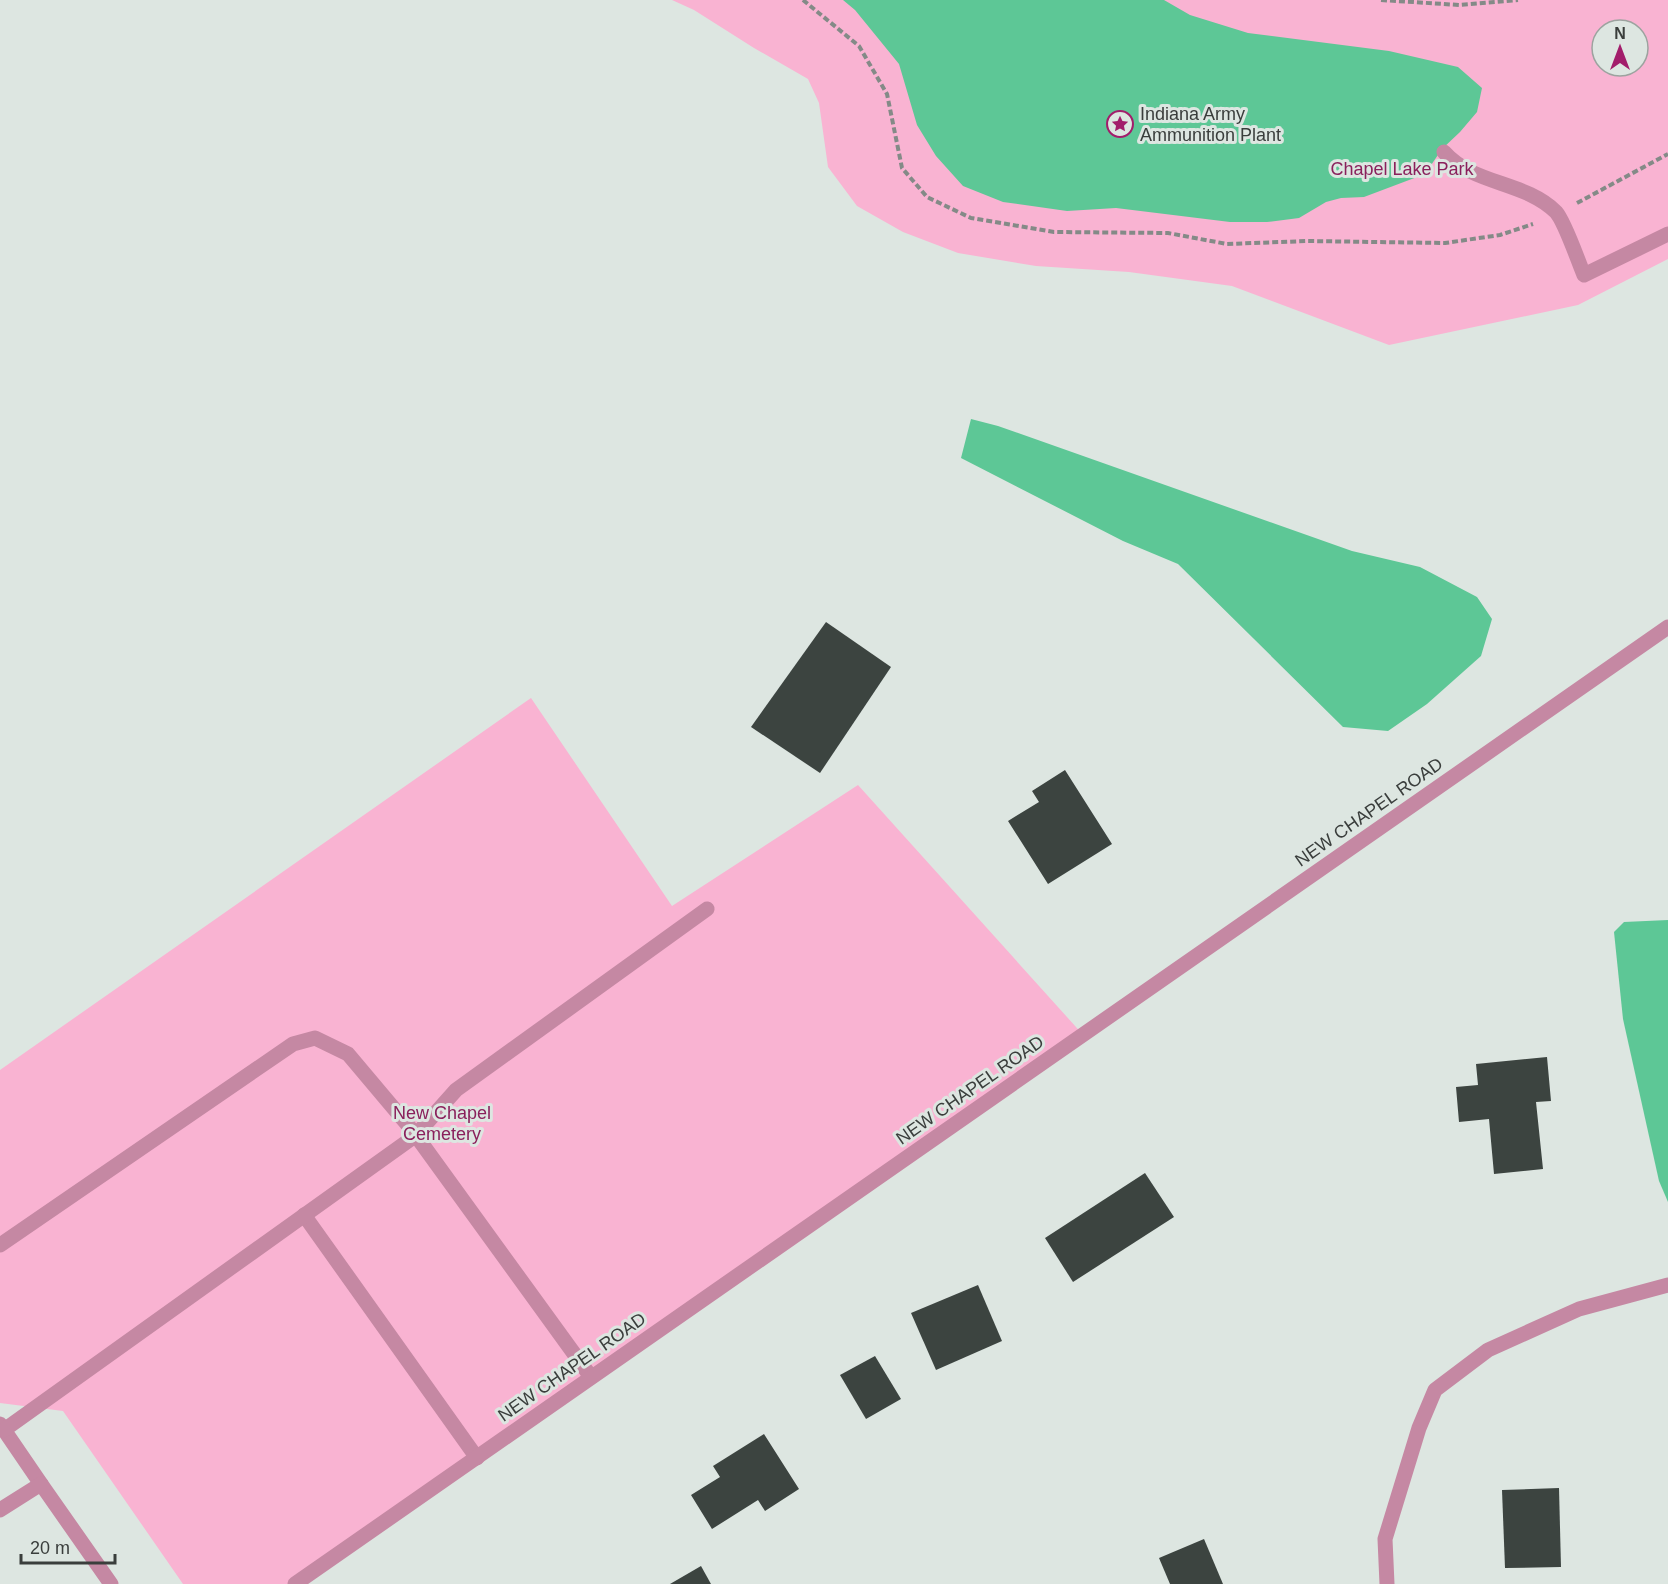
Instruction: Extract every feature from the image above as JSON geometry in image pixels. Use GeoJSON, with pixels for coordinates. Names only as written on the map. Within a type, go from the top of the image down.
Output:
{"type":"FeatureCollection","features":[{"type":"Feature","properties":{"kind":"street"},"geometry":{"type":"LineString","coordinates":[[1444,152],[1451,161],[1487,178],[1535,196],[1558,214],[1584,275],[1668,234]]}},
{"type":"Feature","properties":{"kind":"street","name":"NEW CHAPEL ROAD"},"geometry":{"type":"LineString","coordinates":[[295,1584],[1668,627]]}},
{"type":"Feature","properties":{"kind":"street"},"geometry":{"type":"LineString","coordinates":[[111,1584],[2,1427],[415,1136],[456,1090],[707,909]]}},
{"type":"Feature","properties":{"kind":"street"},"geometry":{"type":"LineString","coordinates":[[0,1245],[294,1044],[315,1038],[348,1054],[415,1136],[591,1377]]}},
{"type":"Feature","properties":{"kind":"street"},"geometry":{"type":"LineString","coordinates":[[304,1215],[477,1458]]}},
{"type":"Feature","properties":{"kind":"street"},"geometry":{"type":"LineString","coordinates":[[1386,1584],[1385,1539],[1419,1428],[1435,1390],[1488,1350],[1579,1309],[1668,1285]]}},
{"type":"Feature","properties":{"kind":"street"},"geometry":{"type":"LineString","coordinates":[[0,1510],[41,1484]]}},
{"type":"Feature","properties":{"kind":"path"},"geometry":{"type":"LineString","coordinates":[[803,0],[859,46],[887,94],[902,168],[927,197],[970,218],[1054,232],[1168,233],[1227,244],[1308,241],[1386,244],[1445,243],[1500,235],[1558,214],[1668,154]]}},
{"type":"Feature","properties":{"kind":"path"},"geometry":{"type":"LineString","coordinates":[[1381,0],[1459,5],[1518,0]]}},
{"type":"Feature","properties":{"kind":"green space","name":"Chapel Lake Park"},"geometry":{"type":"Polygon","coordinates":[[[672,0],[1668,0],[1668,259],[1578,305],[1389,345],[1232,286],[1129,272],[1036,266],[958,253],[903,232],[857,206],[828,167],[819,103],[808,79],[694,10],[672,0]]]}},
{"type":"Feature","properties":{"kind":"green space","name":"New Chapel Cemetery"},"geometry":{"type":"Polygon","coordinates":[[[531,698],[672,906],[858,785],[1085,1037],[299,1584],[183,1584],[63,1411],[0,1403],[0,1070],[531,698]]]}},
{"type":"Feature","properties":{"kind":"shaded area"},"geometry":{"type":"Polygon","coordinates":[[[843,0],[1164,0],[1190,15],[1248,33],[1389,51],[1458,67],[1482,88],[1477,112],[1442,149],[1425,174],[1364,197],[1341,198],[1326,202],[1299,218],[1267,222],[1230,222],[1116,208],[1067,211],[1003,202],[963,186],[936,156],[917,125],[899,64],[855,10],[843,0]]]}},
{"type":"Feature","properties":{"kind":"shaded area"},"geometry":{"type":"Polygon","coordinates":[[[971,419],[998,426],[1352,551],[1420,567],[1477,597],[1492,619],[1481,656],[1427,704],[1388,731],[1343,727],[1178,564],[1123,541],[961,458],[971,419]]]}},
{"type":"Feature","properties":{"kind":"shaded area"},"geometry":{"type":"Polygon","coordinates":[[[1668,920],[1668,1202],[1659,1181],[1623,1019],[1614,932],[1624,922],[1668,920]]]}},
{"type":"Feature","properties":{"kind":"building"},"geometry":{"type":"Polygon","coordinates":[[[826,622],[891,667],[820,773],[751,727],[826,622]]]}},
{"type":"Feature","properties":{"kind":"building"},"geometry":{"type":"Polygon","coordinates":[[[1065,770],[1112,844],[1048,884],[1008,821],[1039,802],[1032,791],[1065,770]]]}},
{"type":"Feature","properties":{"kind":"building"},"geometry":{"type":"Polygon","coordinates":[[[1547,1057],[1551,1101],[1536,1102],[1543,1169],[1494,1174],[1489,1119],[1459,1122],[1456,1087],[1478,1085],[1476,1064],[1547,1057]]]}},
{"type":"Feature","properties":{"kind":"building"},"geometry":{"type":"Polygon","coordinates":[[[1145,1173],[1174,1217],[1073,1282],[1045,1238],[1145,1173]]]}},
{"type":"Feature","properties":{"kind":"building"},"geometry":{"type":"Polygon","coordinates":[[[978,1285],[1002,1341],[936,1370],[911,1313],[978,1285]]]}},
{"type":"Feature","properties":{"kind":"building"},"geometry":{"type":"Polygon","coordinates":[[[875,1356],[901,1399],[866,1419],[840,1375],[875,1356]]]}},
{"type":"Feature","properties":{"kind":"building"},"geometry":{"type":"Polygon","coordinates":[[[764,1434],[799,1489],[765,1511],[758,1500],[712,1529],[691,1495],[720,1477],[713,1466],[764,1434]]]}},
{"type":"Feature","properties":{"kind":"building"},"geometry":{"type":"Polygon","coordinates":[[[1559,1488],[1561,1567],[1505,1568],[1502,1490],[1559,1488]]]}},
{"type":"Feature","properties":{"kind":"building"},"geometry":{"type":"Polygon","coordinates":[[[1204,1539],[1223,1584],[1170,1584],[1159,1558],[1204,1539]]]}},
{"type":"Feature","properties":{"kind":"building"},"geometry":{"type":"Polygon","coordinates":[[[701,1566],[711,1584],[670,1584],[701,1566]]]}},
{"type":"Feature","properties":{"kind":"place","name":"Indiana Army Ammunition Plant"},"geometry":{"type":"Point","coordinates":[1120,124]}}]}
